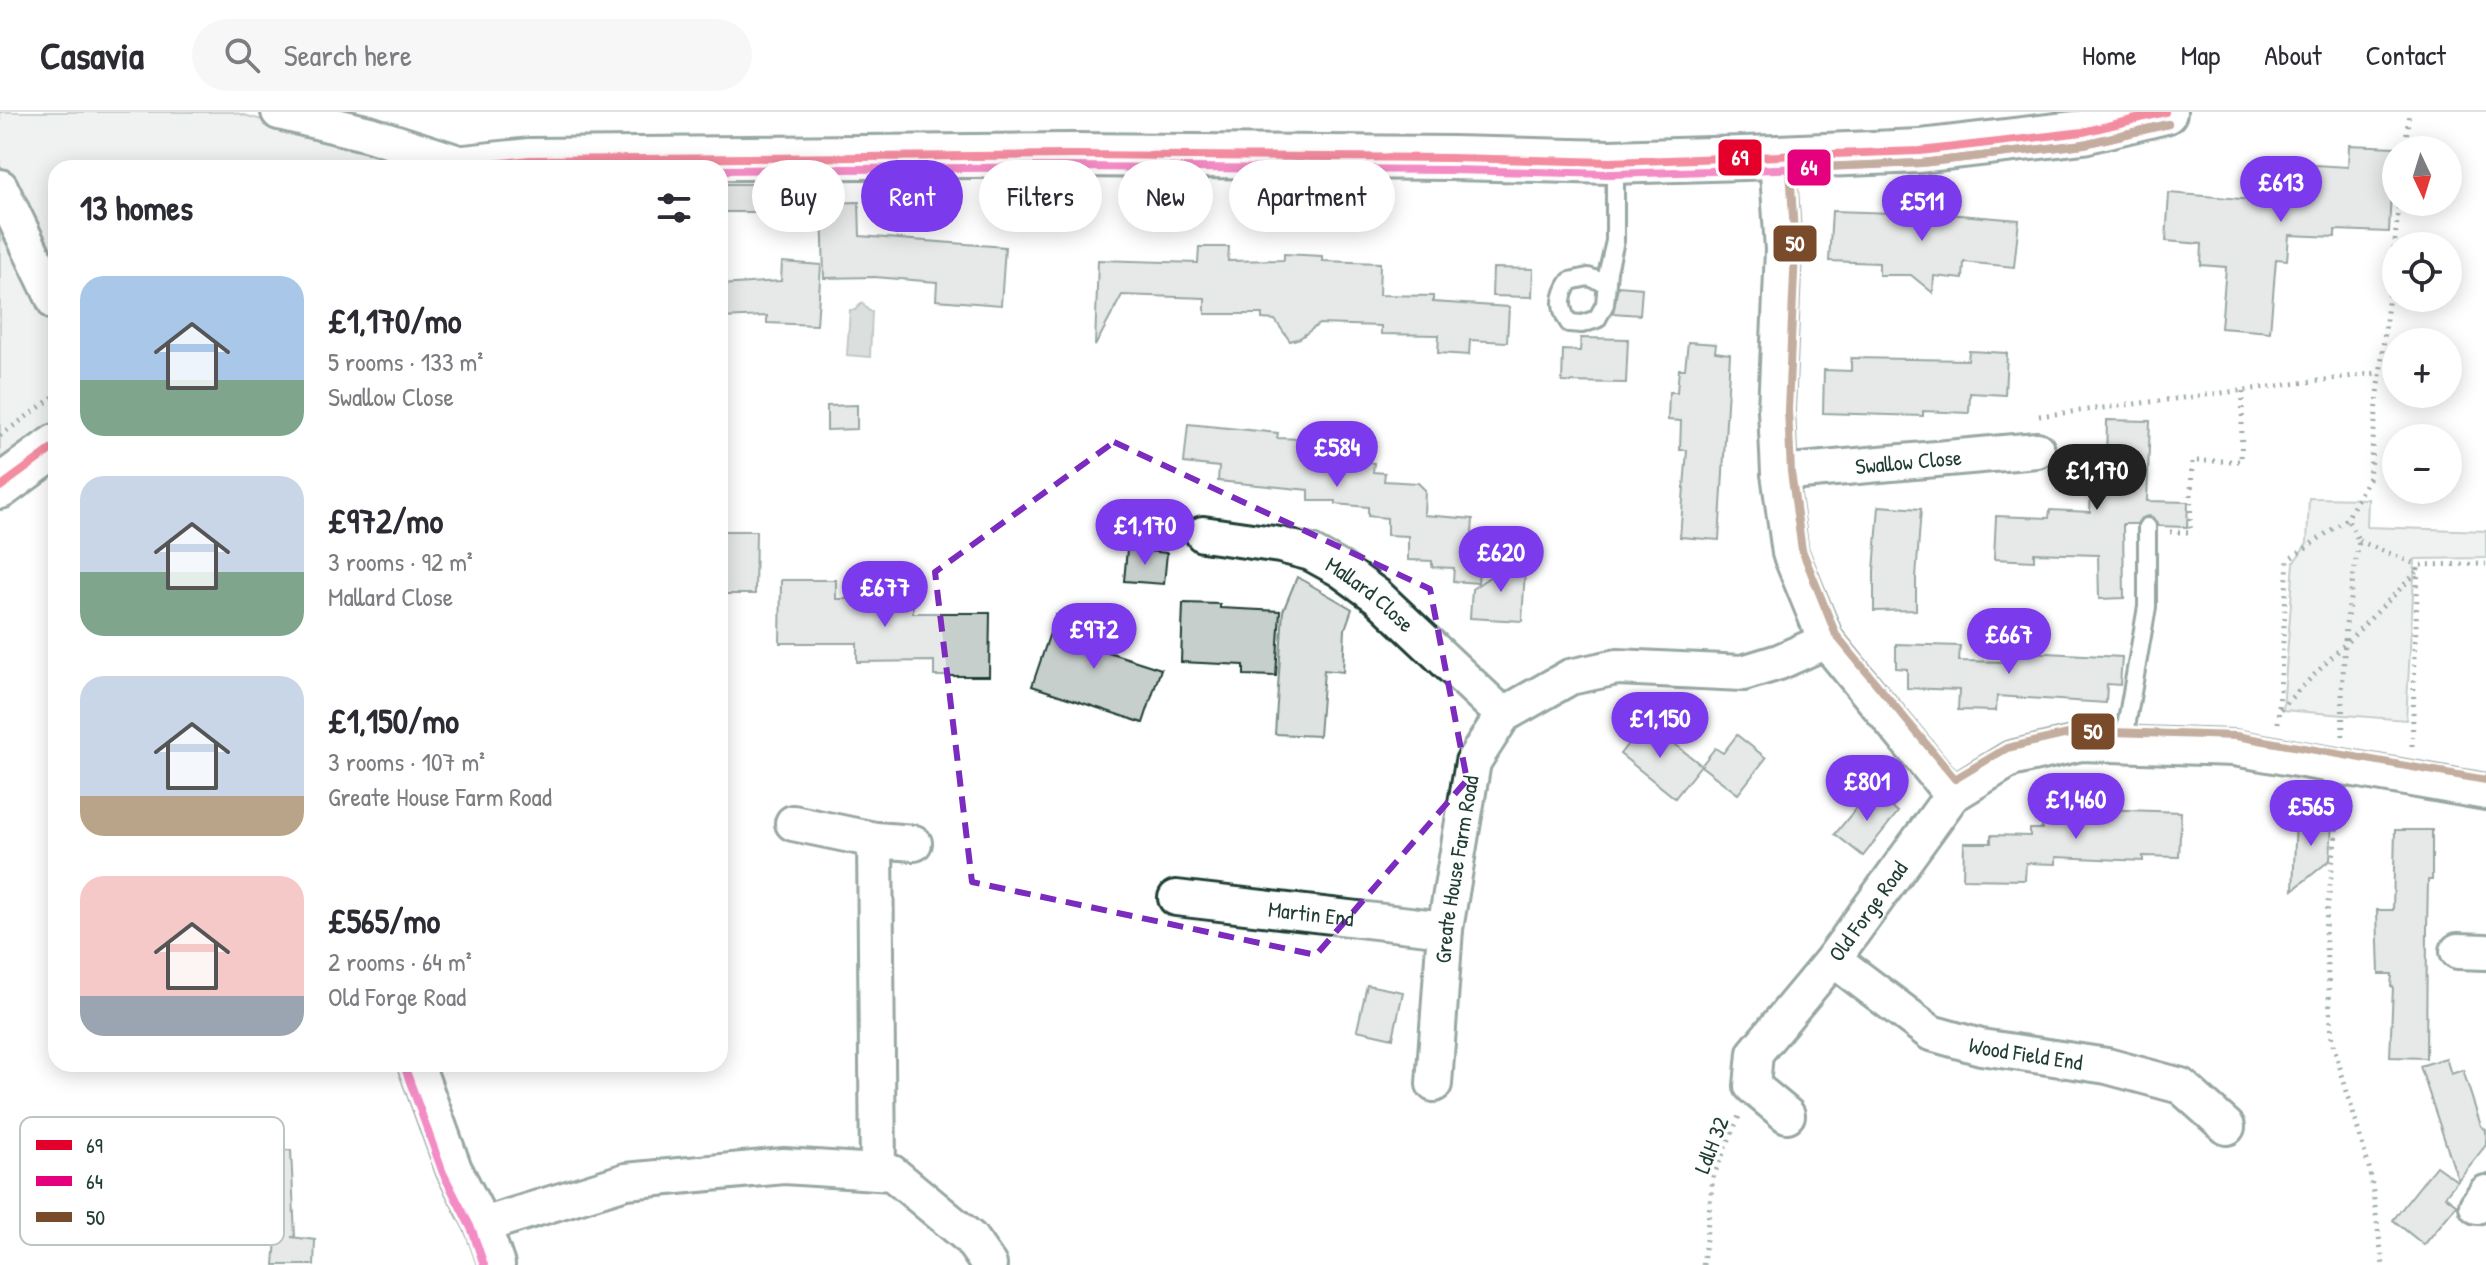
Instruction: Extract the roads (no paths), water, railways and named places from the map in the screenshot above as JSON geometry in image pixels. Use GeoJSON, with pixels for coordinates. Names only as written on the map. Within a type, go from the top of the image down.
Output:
{"type":"FeatureCollection","features":[{"type":"Feature","properties":{"kind":"street"},"geometry":{"type":"LineString","coordinates":[[279,112],[369,134],[441,160]]}},
{"type":"Feature","properties":{"kind":"street"},"geometry":{"type":"LineString","coordinates":[[530,160],[1073,155],[1615,162],[1920,151],[2083,132],[2165,112]]}},
{"type":"Feature","properties":{"kind":"street"},"geometry":{"type":"LineString","coordinates":[[1777,157],[1783,250],[1776,410],[1779,473],[1790,553],[1826,641],[1952,795]]}},
{"type":"Feature","properties":{"kind":"street"},"geometry":{"type":"LineString","coordinates":[[0,187],[48,286]]}},
{"type":"Feature","properties":{"kind":"street","name":"Swallow Close"},"geometry":{"type":"LineString","coordinates":[[1779,473],[2037,450]]}},
{"type":"Feature","properties":{"kind":"street"},"geometry":{"type":"LineString","coordinates":[[0,487],[48,452]]}},
{"type":"Feature","properties":{"kind":"street","name":"Mallard Close"},"geometry":{"type":"LineString","coordinates":[[1203,534],[1280,545],[1311,553],[1340,569],[1377,596],[1503,715]]}},
{"type":"Feature","properties":{"kind":"street","name":"Greate House Farm Road"},"geometry":{"type":"LineString","coordinates":[[1434,1084],[1445,929],[1473,762],[1503,715],[1570,677],[1617,667],[1743,673],[1779,662],[1826,641]]}},
{"type":"Feature","properties":{"kind":"street","name":"Old Forge Road"},"geometry":{"type":"LineString","coordinates":[[1787,1115],[1752,1086],[1755,1053],[1833,959],[1952,795],[2011,759],[2081,743],[2234,748],[2486,792]]}},
{"type":"Feature","properties":{"kind":"street"},"geometry":{"type":"LineString","coordinates":[[793,823],[875,840],[914,843]]}},
{"type":"Feature","properties":{"kind":"street"},"geometry":{"type":"LineString","coordinates":[[875,840],[878,1172]]}},
{"type":"Feature","properties":{"kind":"street","name":"Martin End"},"geometry":{"type":"LineString","coordinates":[[1176,898],[1445,929]]}},
{"type":"Feature","properties":{"kind":"street","name":"Wood Field End"},"geometry":{"type":"LineString","coordinates":[[1833,959],[1931,1033],[1981,1047],[2107,1066],[2181,1086],[2227,1127]]}},
{"type":"Feature","properties":{"kind":"street"},"geometry":{"type":"LineString","coordinates":[[419,1072],[454,1169],[483,1225],[497,1265]]}},
{"type":"Feature","properties":{"kind":"street"},"geometry":{"type":"LineString","coordinates":[[483,1225],[626,1181],[784,1166],[892,1173],[970,1238],[989,1265]]}},
{"type":"Feature","properties":{"kind":"lane"},"geometry":{"type":"LineString","coordinates":[[1607,283],[1615,241],[1615,162]]}},
{"type":"Feature","properties":{"kind":"lane"},"geometry":{"type":"LineString","coordinates":[[2123,744],[2147,607],[2147,529]]}}]}
